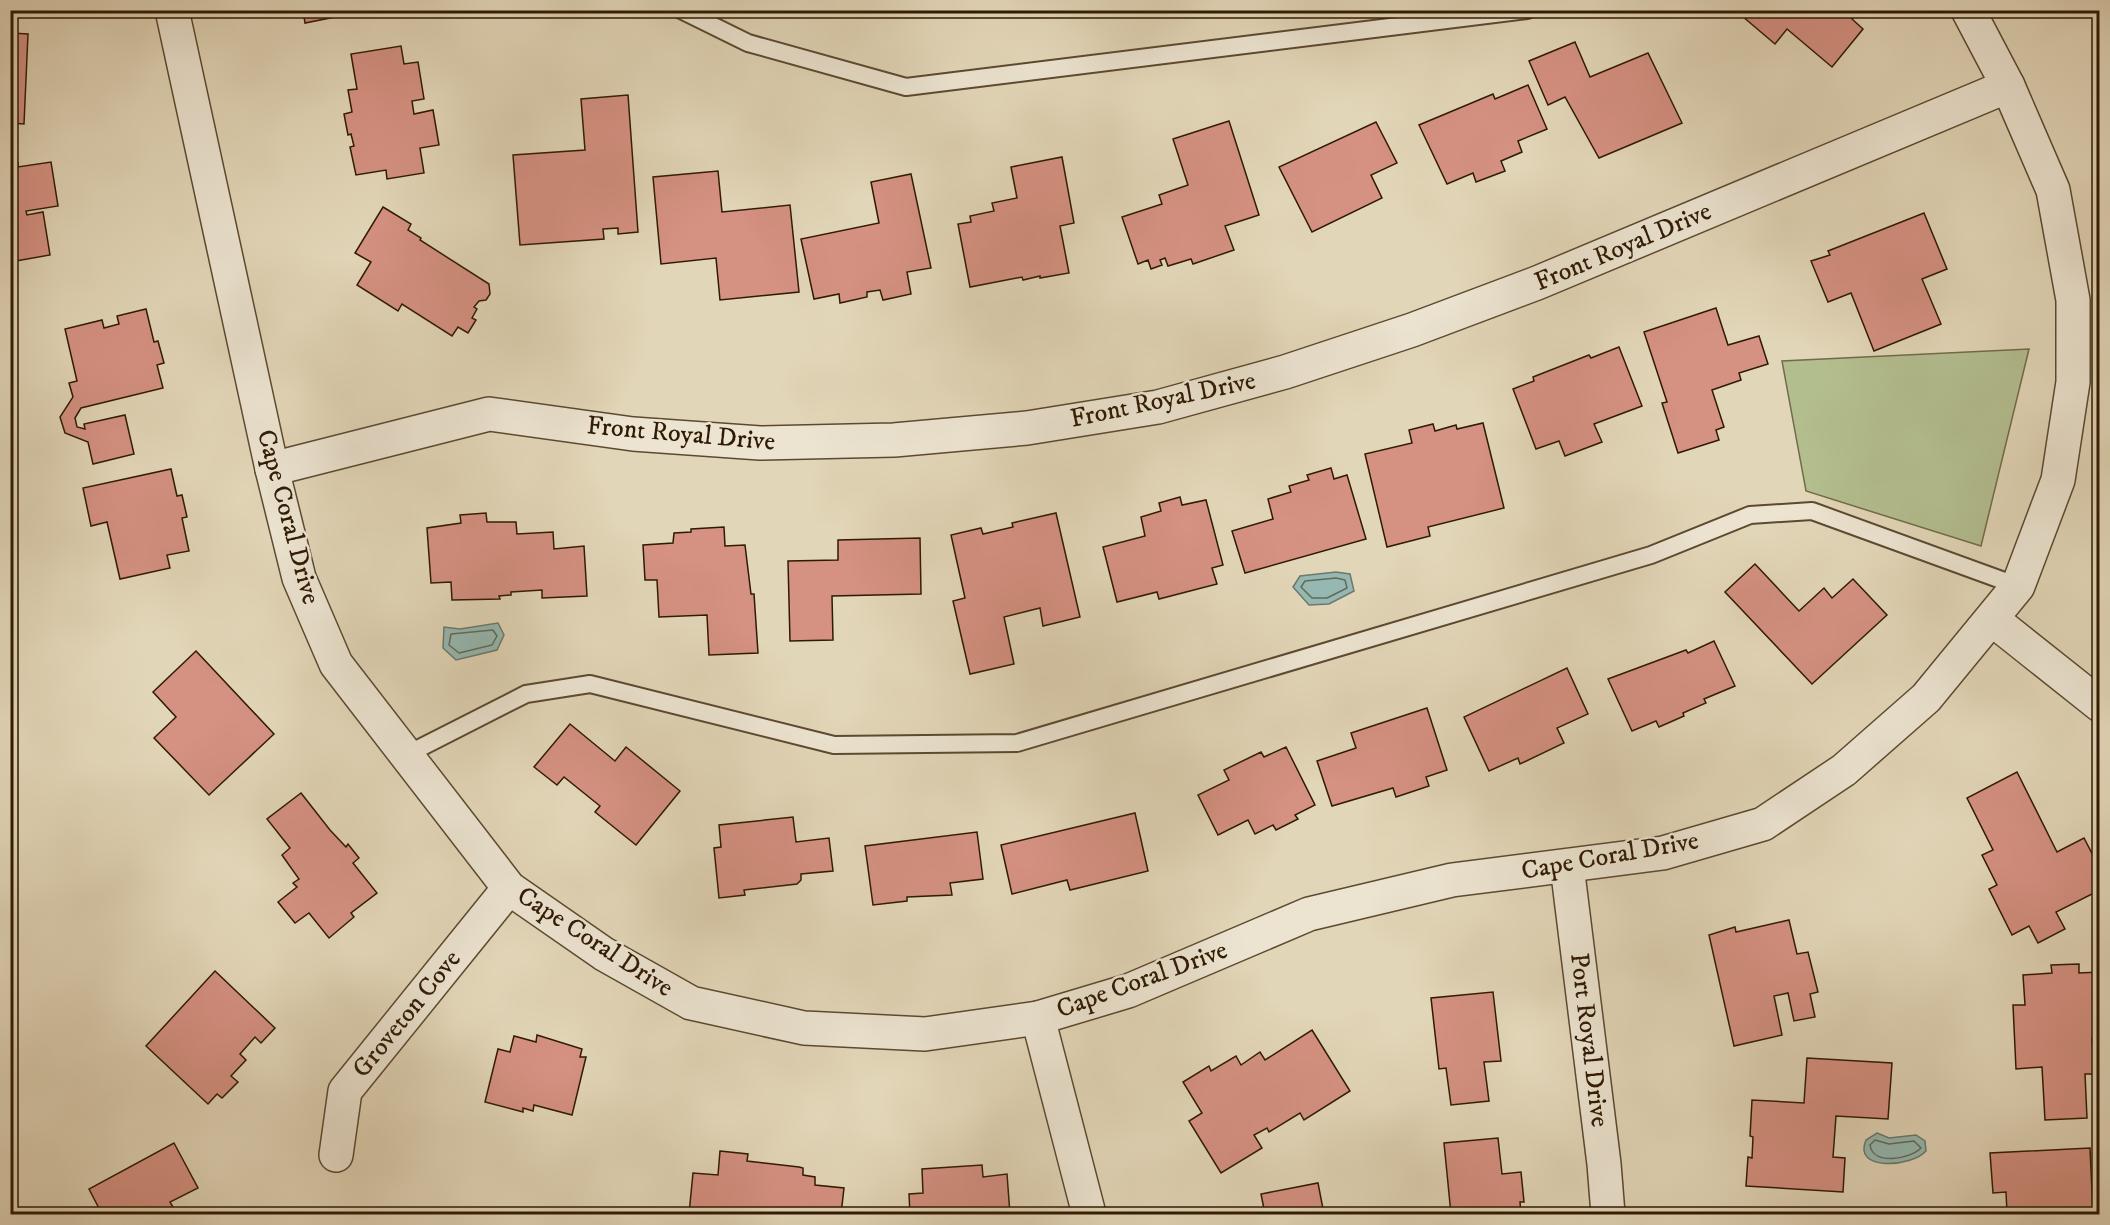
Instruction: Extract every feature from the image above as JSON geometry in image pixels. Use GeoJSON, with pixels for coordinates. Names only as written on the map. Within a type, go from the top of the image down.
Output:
{"type":"FeatureCollection","features":[{"type":"Feature","properties":{"kind":"street","name":"Cape Coral Drive"},"geometry":{"type":"LineString","coordinates":[[172,10],[272,469],[299,578],[336,664],[404,756],[509,888],[604,954],[691,1002],[804,1028],[925,1034],[1038,1018],[1128,991],[1309,914],[1452,880],[1663,853],[1763,824],[1844,770],[1926,698],[1993,620],[2018,586],[2058,480],[2073,382],[2073,300],[2053,190],[2008,86],[1968,10]]}},
{"type":"Feature","properties":{"kind":"street","name":"Front Royal Drive"},"geometry":{"type":"LineString","coordinates":[[272,469],[489,414],[633,434],[760,443],[894,440],[1027,428],[1158,407],[1285,372],[1412,330],[1537,283],[2008,86]]}},
{"type":"Feature","properties":{"kind":"street"},"geometry":{"type":"LineString","coordinates":[[1993,620],[2100,705]]}},
{"type":"Feature","properties":{"kind":"street","name":"Port Royal Drive"},"geometry":{"type":"LineString","coordinates":[[1567,867],[1604,1164],[1608,1215]]}},
{"type":"Feature","properties":{"kind":"street","name":"Groveton Cove"},"geometry":{"type":"LineString","coordinates":[[336,1155],[345,1091],[509,888]]}},
{"type":"Feature","properties":{"kind":"street"},"geometry":{"type":"LineString","coordinates":[[1038,1018],[1089,1215]]}},
{"type":"Feature","properties":{"kind":"lane"},"geometry":{"type":"LineString","coordinates":[[681,10],[748,43],[906,87],[1527,10]]}},
{"type":"Feature","properties":{"kind":"lane"},"geometry":{"type":"LineString","coordinates":[[404,756],[526,694],[590,684],[834,745],[1017,743],[1651,555],[1750,515],[1812,511],[2018,586]]}},
{"type":"Feature","properties":{"kind":"green space"},"geometry":{"type":"Polygon","coordinates":[[[2029,349],[1981,546],[1806,491],[1782,361],[2029,349]]]}},
{"type":"Feature","properties":{"kind":"green space"},"geometry":{"type":"Polygon","coordinates":[[[11,1163],[18,1214],[11,1214],[11,1163]]]}},
{"type":"Feature","properties":{"kind":"water"},"geometry":{"type":"Polygon","coordinates":[[[1336,572],[1350,574],[1354,591],[1329,604],[1309,605],[1293,587],[1300,576],[1336,572]]]}},
{"type":"Feature","properties":{"kind":"water"},"geometry":{"type":"Polygon","coordinates":[[[498,623],[504,635],[497,650],[456,660],[443,648],[444,627],[460,629],[498,623]]]}},
{"type":"Feature","properties":{"kind":"water"},"geometry":{"type":"Polygon","coordinates":[[[1877,1133],[1889,1138],[1916,1135],[1925,1141],[1926,1151],[1909,1161],[1886,1164],[1875,1162],[1864,1150],[1866,1140],[1877,1133]]]}},
{"type":"Feature","properties":{"kind":"building"},"geometry":{"type":"Polygon","coordinates":[[[303,10],[370,10],[305,23],[303,10]]]}},
{"type":"Feature","properties":{"kind":"building"},"geometry":{"type":"Polygon","coordinates":[[[1735,10],[1859,10],[1852,19],[1863,29],[1832,67],[1787,29],[1775,44],[1735,10]]]}},
{"type":"Feature","properties":{"kind":"building"},"geometry":{"type":"Polygon","coordinates":[[[10,33],[28,34],[24,124],[10,123],[10,33]]]}},
{"type":"Feature","properties":{"kind":"building"},"geometry":{"type":"Polygon","coordinates":[[[1575,42],[1590,77],[1648,53],[1682,123],[1599,158],[1565,97],[1548,105],[1529,61],[1575,42]]]}},
{"type":"Feature","properties":{"kind":"building"},"geometry":{"type":"Polygon","coordinates":[[[401,46],[404,64],[418,62],[424,99],[412,101],[414,114],[433,110],[439,145],[420,148],[424,173],[387,179],[386,170],[356,175],[350,147],[354,146],[351,134],[348,135],[344,114],[352,112],[348,90],[357,89],[351,54],[401,46]]]}},
{"type":"Feature","properties":{"kind":"building"},"geometry":{"type":"Polygon","coordinates":[[[1528,85],[1547,129],[1518,141],[1522,152],[1501,161],[1505,171],[1476,182],[1473,173],[1447,184],[1419,125],[1493,94],[1495,99],[1528,85]]]}},
{"type":"Feature","properties":{"kind":"building"},"geometry":{"type":"Polygon","coordinates":[[[628,95],[638,232],[618,234],[618,228],[603,229],[604,239],[520,245],[513,155],[585,150],[581,99],[628,95]]]}},
{"type":"Feature","properties":{"kind":"building"},"geometry":{"type":"Polygon","coordinates":[[[1229,121],[1259,215],[1225,226],[1234,250],[1193,264],[1191,259],[1168,266],[1165,258],[1160,260],[1162,265],[1151,269],[1148,260],[1138,264],[1122,217],[1162,204],[1159,195],[1188,185],[1173,139],[1229,121]]]}},
{"type":"Feature","properties":{"kind":"building"},"geometry":{"type":"Polygon","coordinates":[[[1376,122],[1397,163],[1371,175],[1382,198],[1312,232],[1279,167],[1376,122]]]}},
{"type":"Feature","properties":{"kind":"building"},"geometry":{"type":"Polygon","coordinates":[[[1062,157],[1074,223],[1060,226],[1069,273],[1023,280],[1022,277],[970,287],[958,224],[971,222],[970,216],[994,211],[992,203],[1017,198],[1011,167],[1062,157]]]}},
{"type":"Feature","properties":{"kind":"building"},"geometry":{"type":"Polygon","coordinates":[[[51,162],[58,206],[26,211],[27,215],[43,212],[50,255],[10,262],[10,165],[18,163],[18,167],[51,162]]]}},
{"type":"Feature","properties":{"kind":"building"},"geometry":{"type":"Polygon","coordinates":[[[718,171],[722,212],[790,205],[799,292],[720,300],[716,258],[661,264],[653,177],[718,171]]]}},
{"type":"Feature","properties":{"kind":"building"},"geometry":{"type":"Polygon","coordinates":[[[911,174],[931,268],[907,272],[911,294],[883,300],[880,290],[867,292],[867,297],[840,303],[839,294],[814,299],[801,239],[879,223],[871,182],[911,174]]]}},
{"type":"Feature","properties":{"kind":"building"},"geometry":{"type":"Polygon","coordinates":[[[383,207],[411,224],[408,230],[421,238],[420,240],[489,284],[490,294],[486,300],[479,301],[474,307],[477,309],[472,318],[476,320],[468,333],[458,327],[452,336],[402,304],[398,311],[357,285],[371,262],[355,253],[383,207]]]}},
{"type":"Feature","properties":{"kind":"building"},"geometry":{"type":"Polygon","coordinates":[[[1924,213],[1947,269],[1922,279],[1941,324],[1874,351],[1851,293],[1828,302],[1811,261],[1830,255],[1828,251],[1924,213]]]}},
{"type":"Feature","properties":{"kind":"building"},"geometry":{"type":"Polygon","coordinates":[[[1716,308],[1728,345],[1759,336],[1768,364],[1739,373],[1741,380],[1712,390],[1724,427],[1716,430],[1719,440],[1678,453],[1662,403],[1667,402],[1644,332],[1716,308]]]}},
{"type":"Feature","properties":{"kind":"building"},"geometry":{"type":"Polygon","coordinates":[[[146,309],[154,342],[158,341],[164,363],[157,365],[163,388],[81,408],[75,418],[77,427],[85,429],[84,424],[125,415],[134,454],[93,464],[88,442],[65,433],[60,417],[73,397],[69,383],[77,381],[65,329],[102,320],[104,328],[119,324],[117,316],[146,309]]]}},
{"type":"Feature","properties":{"kind":"building"},"geometry":{"type":"Polygon","coordinates":[[[1619,347],[1642,406],[1594,424],[1602,442],[1565,456],[1559,441],[1536,449],[1513,389],[1534,381],[1533,377],[1589,355],[1591,358],[1619,347]]]}},
{"type":"Feature","properties":{"kind":"building"},"geometry":{"type":"Polygon","coordinates":[[[1483,423],[1504,508],[1428,527],[1430,536],[1387,547],[1365,454],[1412,443],[1409,430],[1433,424],[1435,431],[1456,425],[1457,429],[1483,423]]]}},
{"type":"Feature","properties":{"kind":"building"},"geometry":{"type":"Polygon","coordinates":[[[1331,468],[1334,479],[1347,475],[1366,539],[1245,573],[1232,531],[1273,519],[1268,499],[1291,492],[1289,486],[1309,480],[1307,475],[1331,468]]]}},
{"type":"Feature","properties":{"kind":"building"},"geometry":{"type":"Polygon","coordinates":[[[171,469],[177,496],[182,495],[187,517],[182,518],[189,551],[167,555],[170,568],[120,579],[107,522],[91,526],[83,488],[171,469]]]}},
{"type":"Feature","properties":{"kind":"building"},"geometry":{"type":"Polygon","coordinates":[[[1180,497],[1182,505],[1206,500],[1223,565],[1212,568],[1217,584],[1159,599],[1157,592],[1117,602],[1103,547],[1145,536],[1141,517],[1161,511],[1159,503],[1180,497]]]}},
{"type":"Feature","properties":{"kind":"building"},"geometry":{"type":"Polygon","coordinates":[[[486,513],[487,522],[516,522],[517,534],[553,532],[554,549],[584,546],[587,596],[542,598],[542,590],[511,592],[511,595],[499,596],[500,599],[452,600],[451,582],[431,583],[427,528],[461,523],[460,515],[486,513]]]}},
{"type":"Feature","properties":{"kind":"building"},"geometry":{"type":"Polygon","coordinates":[[[1056,513],[1080,617],[1043,626],[1040,608],[1004,617],[1014,664],[970,674],[953,601],[965,598],[951,535],[981,528],[983,534],[1013,527],[1012,523],[1056,513]]]}},
{"type":"Feature","properties":{"kind":"building"},"geometry":{"type":"Polygon","coordinates":[[[724,527],[725,546],[745,545],[751,594],[754,594],[758,653],[709,655],[707,615],[659,617],[657,580],[645,580],[643,545],[673,543],[674,533],[691,532],[691,529],[724,527]]]}},
{"type":"Feature","properties":{"kind":"building"},"geometry":{"type":"Polygon","coordinates":[[[920,538],[921,594],[832,596],[833,640],[790,641],[788,561],[838,560],[838,540],[920,538]]]}},
{"type":"Feature","properties":{"kind":"building"},"geometry":{"type":"Polygon","coordinates":[[[1755,564],[1799,611],[1824,588],[1832,598],[1853,579],[1887,615],[1812,684],[1725,592],[1755,564]]]}},
{"type":"Feature","properties":{"kind":"building"},"geometry":{"type":"Polygon","coordinates":[[[1714,641],[1735,686],[1704,699],[1706,703],[1659,727],[1656,721],[1632,731],[1608,679],[1686,650],[1688,653],[1714,641]]]}},
{"type":"Feature","properties":{"kind":"building"},"geometry":{"type":"Polygon","coordinates":[[[196,651],[274,734],[209,795],[154,738],[176,717],[153,692],[196,651]]]}},
{"type":"Feature","properties":{"kind":"building"},"geometry":{"type":"Polygon","coordinates":[[[1567,668],[1588,714],[1557,728],[1564,743],[1520,764],[1518,758],[1489,771],[1464,717],[1567,668]]]}},
{"type":"Feature","properties":{"kind":"building"},"geometry":{"type":"Polygon","coordinates":[[[1427,708],[1447,770],[1426,777],[1429,786],[1396,797],[1393,788],[1332,806],[1317,761],[1356,748],[1351,733],[1427,708]]]}},
{"type":"Feature","properties":{"kind":"building"},"geometry":{"type":"Polygon","coordinates":[[[570,724],[615,761],[626,747],[680,791],[636,845],[595,812],[600,806],[564,777],[557,785],[534,767],[570,724]]]}},
{"type":"Feature","properties":{"kind":"building"},"geometry":{"type":"Polygon","coordinates":[[[1286,747],[1315,805],[1295,815],[1298,819],[1276,830],[1273,825],[1255,834],[1248,820],[1218,835],[1198,795],[1229,780],[1224,770],[1261,752],[1264,757],[1286,747]]]}},
{"type":"Feature","properties":{"kind":"building"},"geometry":{"type":"Polygon","coordinates":[[[2017,772],[2057,852],[2084,838],[2100,869],[2100,890],[2056,912],[2065,929],[2038,943],[2029,926],[2012,935],[1989,889],[1997,885],[1982,855],[1993,850],[1967,798],[2017,772]]]}},
{"type":"Feature","properties":{"kind":"building"},"geometry":{"type":"Polygon","coordinates":[[[301,793],[330,830],[346,847],[348,844],[359,858],[353,863],[377,893],[351,913],[354,917],[329,938],[309,913],[295,923],[278,902],[297,887],[293,883],[299,879],[282,855],[290,848],[267,819],[301,793]]]}},
{"type":"Feature","properties":{"kind":"building"},"geometry":{"type":"Polygon","coordinates":[[[1135,813],[1148,871],[1070,890],[1067,880],[1012,894],[1001,845],[1135,813]]]}},
{"type":"Feature","properties":{"kind":"building"},"geometry":{"type":"Polygon","coordinates":[[[793,817],[796,842],[829,838],[833,871],[801,874],[801,880],[797,884],[744,890],[745,895],[719,898],[714,848],[721,847],[719,825],[793,817]]]}},
{"type":"Feature","properties":{"kind":"building"},"geometry":{"type":"Polygon","coordinates":[[[977,832],[983,879],[950,883],[952,895],[907,897],[907,901],[873,905],[865,846],[977,832]]]}},
{"type":"Feature","properties":{"kind":"building"},"geometry":{"type":"Polygon","coordinates":[[[1789,920],[1797,954],[1808,952],[1818,992],[1810,994],[1815,1017],[1794,1021],[1788,993],[1774,996],[1782,1035],[1734,1046],[1709,935],[1735,927],[1736,932],[1789,920]]]}},
{"type":"Feature","properties":{"kind":"building"},"geometry":{"type":"Polygon","coordinates":[[[2079,964],[2079,973],[2100,972],[2100,1038],[2092,1038],[2094,1074],[2085,1074],[2087,1118],[2045,1120],[2042,1067],[2016,1069],[2013,1005],[2025,1005],[2023,975],[2052,973],[2051,965],[2079,964]]]}},
{"type":"Feature","properties":{"kind":"building"},"geometry":{"type":"Polygon","coordinates":[[[215,971],[275,1028],[261,1043],[255,1037],[240,1054],[246,1060],[231,1076],[238,1082],[222,1098],[217,1094],[208,1104],[146,1046],[215,971]]]}},
{"type":"Feature","properties":{"kind":"building"},"geometry":{"type":"Polygon","coordinates":[[[1493,992],[1501,1061],[1484,1062],[1489,1101],[1451,1105],[1446,1068],[1439,1069],[1431,998],[1493,992]]]}},
{"type":"Feature","properties":{"kind":"building"},"geometry":{"type":"Polygon","coordinates":[[[1312,1030],[1350,1091],[1304,1120],[1300,1113],[1269,1132],[1267,1128],[1254,1135],[1262,1148],[1221,1173],[1189,1121],[1202,1113],[1183,1082],[1209,1066],[1211,1071],[1236,1056],[1241,1065],[1260,1052],[1265,1060],[1312,1030]]]}},
{"type":"Feature","properties":{"kind":"building"},"geometry":{"type":"Polygon","coordinates":[[[537,1035],[582,1049],[580,1057],[586,1057],[572,1115],[534,1105],[533,1111],[523,1108],[523,1112],[485,1102],[498,1049],[510,1052],[514,1036],[536,1042],[537,1035]]]}},
{"type":"Feature","properties":{"kind":"building"},"geometry":{"type":"Polygon","coordinates":[[[1807,1058],[1892,1063],[1888,1119],[1836,1116],[1833,1157],[1845,1158],[1843,1192],[1746,1186],[1748,1157],[1752,1158],[1753,1137],[1750,1136],[1752,1100],[1804,1103],[1807,1058]]]}},
{"type":"Feature","properties":{"kind":"building"},"geometry":{"type":"Polygon","coordinates":[[[1498,1138],[1502,1174],[1521,1172],[1524,1202],[1520,1202],[1521,1214],[1451,1214],[1444,1143],[1498,1138]]]}},
{"type":"Feature","properties":{"kind":"building"},"geometry":{"type":"Polygon","coordinates":[[[174,1143],[198,1188],[170,1202],[177,1214],[102,1214],[89,1189],[174,1143]]]}},
{"type":"Feature","properties":{"kind":"building"},"geometry":{"type":"Polygon","coordinates":[[[2090,1148],[2093,1214],[2002,1214],[2002,1212],[2007,1212],[2006,1192],[1993,1193],[1990,1153],[2090,1148]]]}},
{"type":"Feature","properties":{"kind":"building"},"geometry":{"type":"Polygon","coordinates":[[[720,1151],[748,1154],[747,1161],[803,1168],[803,1175],[815,1177],[815,1185],[844,1188],[841,1214],[689,1214],[693,1173],[718,1175],[720,1151]]]}},
{"type":"Feature","properties":{"kind":"building"},"geometry":{"type":"Polygon","coordinates":[[[982,1165],[983,1177],[1007,1174],[1010,1214],[910,1214],[909,1194],[923,1193],[922,1169],[982,1165]]]}},
{"type":"Feature","properties":{"kind":"building"},"geometry":{"type":"Polygon","coordinates":[[[1318,1183],[1324,1214],[1265,1214],[1261,1194],[1318,1183]]]}}]}
